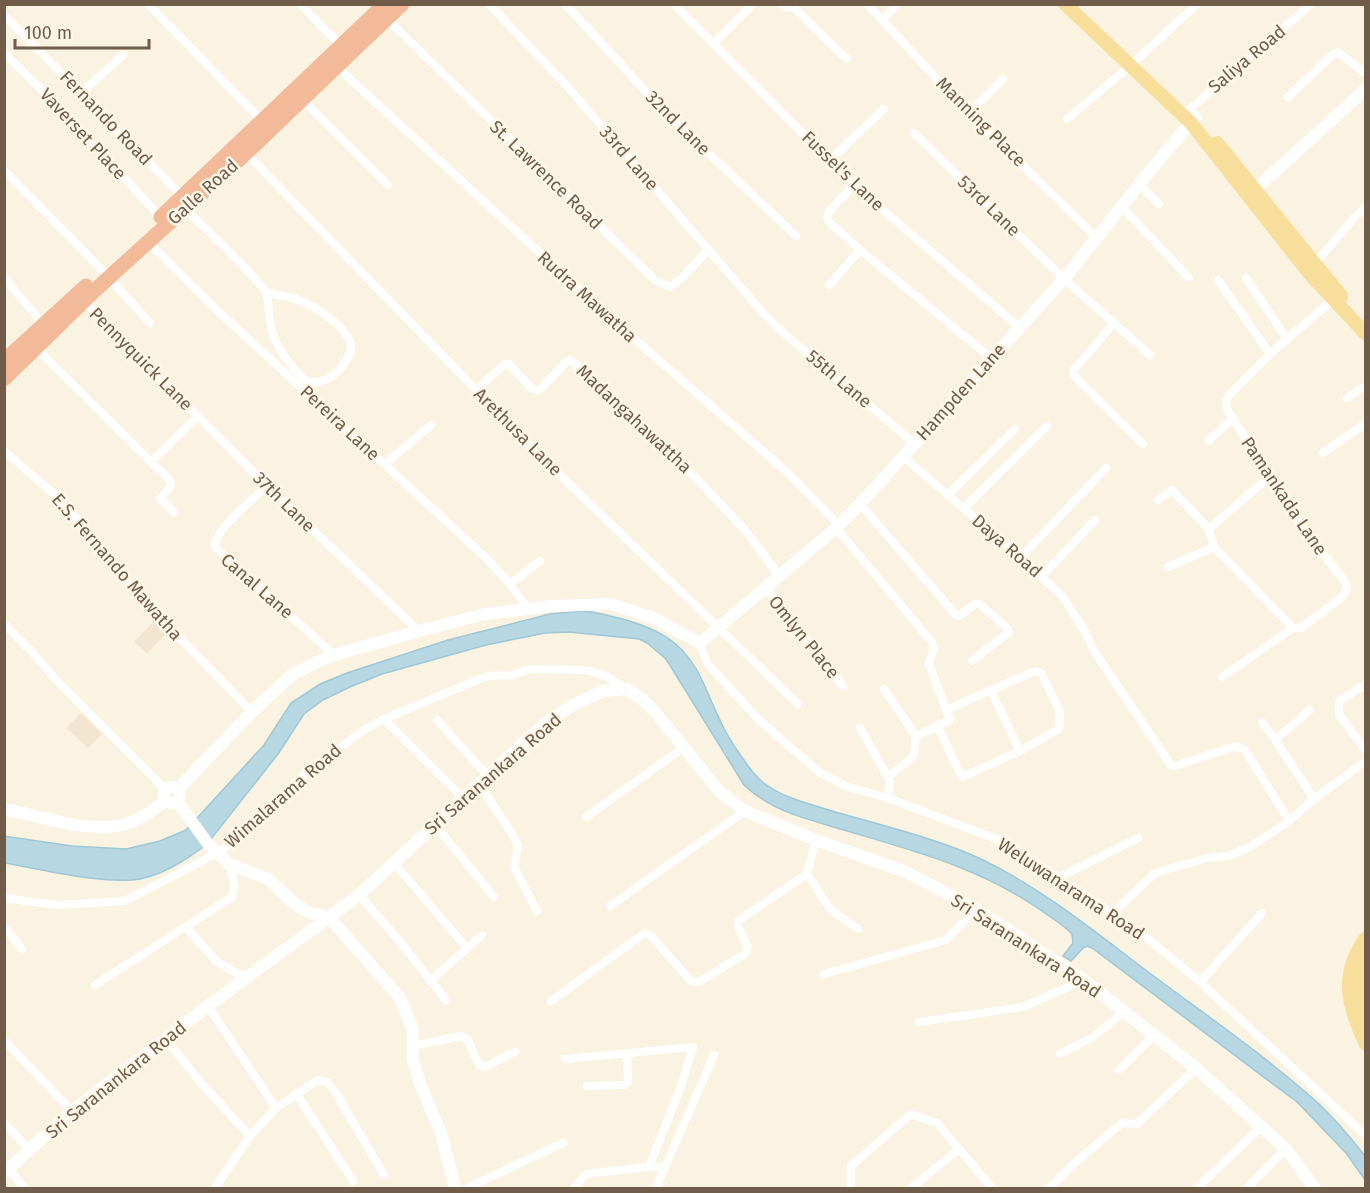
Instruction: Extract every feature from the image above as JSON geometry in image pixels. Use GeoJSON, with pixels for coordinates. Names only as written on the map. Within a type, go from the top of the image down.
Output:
{"type":"FeatureCollection","features":[{"type":"Feature","properties":{"kind":"highway","name":"Galle Road"},"geometry":{"type":"LineString","coordinates":[[4,361],[43,324],[148,242],[262,121],[342,46],[386,12],[402,4]]}},
{"type":"Feature","properties":{"kind":"highway","name":"Galle Road"},"geometry":{"type":"LineString","coordinates":[[208,180],[246,153],[337,67],[386,12]]}},
{"type":"Feature","properties":{"kind":"highway","name":"Galle Road"},"geometry":{"type":"LineString","coordinates":[[4,379],[84,301],[105,274],[160,218],[184,202]]}},
{"type":"Feature","properties":{"kind":"main road"},"geometry":{"type":"LineString","coordinates":[[1065,4],[1190,116],[1365,334]]}},
{"type":"Feature","properties":{"kind":"main road"},"geometry":{"type":"LineString","coordinates":[[1078,4],[1133,63]]}},
{"type":"Feature","properties":{"kind":"main road"},"geometry":{"type":"LineString","coordinates":[[1336,297],[1365,321]]}},
{"type":"Feature","properties":{"kind":"main road"},"geometry":{"type":"LineString","coordinates":[[1365,938],[1353,960],[1348,983],[1351,1008],[1365,1044]]}},
{"type":"Feature","properties":{"kind":"main road"},"geometry":{"type":"LineString","coordinates":[[1365,959],[1359,992],[1365,1018]]}},
{"type":"Feature","properties":{"kind":"street"},"geometry":{"type":"LineString","coordinates":[[148,4],[262,121]]}},
{"type":"Feature","properties":{"kind":"street"},"geometry":{"type":"LineString","coordinates":[[300,4],[342,46]]}},
{"type":"Feature","properties":{"kind":"street","name":"33rd Lane"},"geometry":{"type":"LineString","coordinates":[[489,4],[566,85],[764,314]]}},
{"type":"Feature","properties":{"kind":"street","name":"32nd Lane"},"geometry":{"type":"LineString","coordinates":[[565,4],[668,115],[796,236]]}},
{"type":"Feature","properties":{"kind":"street","name":"Fussel's Lane"},"geometry":{"type":"LineString","coordinates":[[674,4],[854,184],[1020,328]]}},
{"type":"Feature","properties":{"kind":"street"},"geometry":{"type":"LineString","coordinates":[[713,44],[753,4]]}},
{"type":"Feature","properties":{"kind":"street"},"geometry":{"type":"LineString","coordinates":[[781,4],[787,8],[792,5],[847,59]]}},
{"type":"Feature","properties":{"kind":"street","name":"Manning Place"},"geometry":{"type":"LineString","coordinates":[[867,4],[969,113],[1096,238]]}},
{"type":"Feature","properties":{"kind":"street"},"geometry":{"type":"LineString","coordinates":[[882,20],[898,4]]}},
{"type":"Feature","properties":{"kind":"street"},"geometry":{"type":"LineString","coordinates":[[1067,119],[1197,4]]}},
{"type":"Feature","properties":{"kind":"street","name":"Saliya Road"},"geometry":{"type":"LineString","coordinates":[[1190,116],[1311,4]]}},
{"type":"Feature","properties":{"kind":"street","name":"St. Lawrence Road"},"geometry":{"type":"LineString","coordinates":[[386,12],[655,280],[670,287],[681,279],[709,249]]}},
{"type":"Feature","properties":{"kind":"street","name":"Fernando Road"},"geometry":{"type":"LineString","coordinates":[[4,15],[82,92],[266,293]]}},
{"type":"Feature","properties":{"kind":"street"},"geometry":{"type":"LineString","coordinates":[[1288,97],[1338,52],[1365,74]]}},
{"type":"Feature","properties":{"kind":"street","name":"Vaverset Place"},"geometry":{"type":"LineString","coordinates":[[4,53],[67,115],[160,218]]}},
{"type":"Feature","properties":{"kind":"street"},"geometry":{"type":"LineString","coordinates":[[82,92],[123,55]]}},
{"type":"Feature","properties":{"kind":"street","name":"Rudra Mawatha"},"geometry":{"type":"LineString","coordinates":[[337,67],[622,328],[789,474],[838,526],[932,642],[934,648],[929,664],[946,710]]}},
{"type":"Feature","properties":{"kind":"street"},"geometry":{"type":"LineString","coordinates":[[969,113],[1003,79]]}},
{"type":"Feature","properties":{"kind":"street"},"geometry":{"type":"LineString","coordinates":[[1252,193],[1365,89]]}},
{"type":"Feature","properties":{"kind":"street"},"geometry":{"type":"LineString","coordinates":[[302,99],[388,185]]}},
{"type":"Feature","properties":{"kind":"street"},"geometry":{"type":"LineString","coordinates":[[830,160],[884,109]]}},
{"type":"Feature","properties":{"kind":"street","name":"Hampden Lane"},"geometry":{"type":"LineString","coordinates":[[700,643],[838,526],[860,504],[1064,279],[1122,207],[1190,116]]}},
{"type":"Feature","properties":{"kind":"street","name":"53rd Lane"},"geometry":{"type":"LineString","coordinates":[[914,133],[1064,279],[1150,355]]}},
{"type":"Feature","properties":{"kind":"street","name":"Arethusa Lane"},"geometry":{"type":"LineString","coordinates":[[246,153],[476,390],[487,405],[798,704]]}},
{"type":"Feature","properties":{"kind":"street"},"geometry":{"type":"LineString","coordinates":[[4,170],[150,323]]}},
{"type":"Feature","properties":{"kind":"street"},"geometry":{"type":"LineString","coordinates":[[854,184],[830,210],[827,217],[829,222],[991,358]]}},
{"type":"Feature","properties":{"kind":"street"},"geometry":{"type":"LineString","coordinates":[[1139,184],[1159,204]]}},
{"type":"Feature","properties":{"kind":"street"},"geometry":{"type":"LineString","coordinates":[[1122,207],[1189,278]]}},
{"type":"Feature","properties":{"kind":"street"},"geometry":{"type":"LineString","coordinates":[[1312,268],[1365,207]]}},
{"type":"Feature","properties":{"kind":"street","name":"Pereira Lane"},"geometry":{"type":"LineString","coordinates":[[148,242],[218,311],[486,558],[510,584],[528,609]]}},
{"type":"Feature","properties":{"kind":"street"},"geometry":{"type":"LineString","coordinates":[[829,285],[860,250]]}},
{"type":"Feature","properties":{"kind":"street"},"geometry":{"type":"LineString","coordinates":[[4,277],[43,324]]}},
{"type":"Feature","properties":{"kind":"street"},"geometry":{"type":"LineString","coordinates":[[1246,278],[1287,339]]}},
{"type":"Feature","properties":{"kind":"street"},"geometry":{"type":"LineString","coordinates":[[1218,280],[1270,354]]}},
{"type":"Feature","properties":{"kind":"street"},"geometry":{"type":"LineString","coordinates":[[266,293],[297,299],[322,312],[350,340],[351,349],[344,364],[330,377],[314,382],[306,381],[290,365],[280,350],[270,324],[266,293]]}},
{"type":"Feature","properties":{"kind":"street","name":"Pamankada Lane"},"geometry":{"type":"LineString","coordinates":[[1222,676],[1293,628],[1301,628],[1341,598],[1347,589],[1346,583],[1302,527],[1233,418],[1226,403],[1229,395],[1270,354],[1336,297]]}},
{"type":"Feature","properties":{"kind":"street","name":"Pennyquick Lane"},"geometry":{"type":"LineString","coordinates":[[84,301],[198,416]]}},
{"type":"Feature","properties":{"kind":"street","name":"55th Lane"},"geometry":{"type":"LineString","coordinates":[[764,314],[914,443]]}},
{"type":"Feature","properties":{"kind":"street"},"geometry":{"type":"LineString","coordinates":[[1114,323],[1073,371],[1076,378],[1143,444]]}},
{"type":"Feature","properties":{"kind":"street"},"geometry":{"type":"LineString","coordinates":[[36,348],[170,480],[171,486],[160,499],[174,512]]}},
{"type":"Feature","properties":{"kind":"street","name":"Madangahawattha"},"geometry":{"type":"LineString","coordinates":[[476,390],[505,364],[508,364],[531,388],[537,390],[542,388],[567,361],[571,360],[696,478],[745,530],[779,575]]}},
{"type":"Feature","properties":{"kind":"street"},"geometry":{"type":"LineString","coordinates":[[1347,398],[1365,385]]}},
{"type":"Feature","properties":{"kind":"street"},"geometry":{"type":"LineString","coordinates":[[151,462],[198,416]]}},
{"type":"Feature","properties":{"kind":"street","name":"37th Lane"},"geometry":{"type":"LineString","coordinates":[[198,416],[267,486],[419,632]]}},
{"type":"Feature","properties":{"kind":"street"},"geometry":{"type":"LineString","coordinates":[[1209,440],[1233,418]]}},
{"type":"Feature","properties":{"kind":"street"},"geometry":{"type":"LineString","coordinates":[[1323,453],[1365,423]]}},
{"type":"Feature","properties":{"kind":"street"},"geometry":{"type":"LineString","coordinates":[[385,464],[431,425]]}},
{"type":"Feature","properties":{"kind":"street"},"geometry":{"type":"LineString","coordinates":[[964,508],[1047,426]]}},
{"type":"Feature","properties":{"kind":"street"},"geometry":{"type":"LineString","coordinates":[[948,495],[1015,429]]}},
{"type":"Feature","properties":{"kind":"street","name":"E.S. Fernando Mawatha"},"geometry":{"type":"LineString","coordinates":[[4,451],[67,508],[146,605],[252,712]]}},
{"type":"Feature","properties":{"kind":"street","name":"Daya Road"},"geometry":{"type":"LineString","coordinates":[[903,456],[1021,557],[1062,596],[1084,630],[1094,651],[1171,765],[1176,766],[1236,746],[1245,750],[1289,821]]}},
{"type":"Feature","properties":{"kind":"street"},"geometry":{"type":"LineString","coordinates":[[1021,557],[1106,468]]}},
{"type":"Feature","properties":{"kind":"street"},"geometry":{"type":"LineString","coordinates":[[1209,529],[1270,476]]}},
{"type":"Feature","properties":{"kind":"street","name":"Canal Lane"},"geometry":{"type":"LineString","coordinates":[[267,486],[222,530],[215,542],[215,547],[334,655]]}},
{"type":"Feature","properties":{"kind":"street"},"geometry":{"type":"LineString","coordinates":[[1158,500],[1172,490],[1209,529],[1214,547],[1293,628]]}},
{"type":"Feature","properties":{"kind":"street"},"geometry":{"type":"LineString","coordinates":[[860,504],[956,615],[960,616],[975,604],[980,604],[1008,628],[1009,632],[972,661]]}},
{"type":"Feature","properties":{"kind":"street"},"geometry":{"type":"LineString","coordinates":[[1042,576],[1095,520]]}},
{"type":"Feature","properties":{"kind":"street"},"geometry":{"type":"LineString","coordinates":[[1168,567],[1214,547]]}},
{"type":"Feature","properties":{"kind":"street"},"geometry":{"type":"LineString","coordinates":[[510,584],[540,561]]}},
{"type":"Feature","properties":{"kind":"street","name":"Omlyn Place"},"geometry":{"type":"LineString","coordinates":[[765,587],[843,686]]}},
{"type":"Feature","properties":{"kind":"street"},"geometry":{"type":"LineString","coordinates":[[4,809],[71,824],[117,826],[145,816],[172,795],[252,712],[292,675],[334,655],[485,614],[610,604],[651,617],[700,643]]}},
{"type":"Feature","properties":{"kind":"street"},"geometry":{"type":"LineString","coordinates":[[4,624],[55,679],[172,795],[212,849],[229,864],[268,879],[295,904],[308,912],[329,917],[400,998],[413,1030],[413,1060],[420,1086],[441,1133],[455,1188]]}},
{"type":"Feature","properties":{"kind":"street","name":"Weluwanarama Road"},"geometry":{"type":"LineString","coordinates":[[700,643],[707,663],[758,720],[819,772],[848,787],[888,798],[1004,842],[1113,913],[1200,982],[1365,1136]]}},
{"type":"Feature","properties":{"kind":"street","name":"Wimalarama Road"},"geometry":{"type":"LineString","coordinates":[[4,898],[57,905],[120,903],[212,849],[245,834],[295,782],[362,731],[384,719],[487,676],[513,675],[530,669],[587,670],[606,676],[627,689]]}},
{"type":"Feature","properties":{"kind":"street"},"geometry":{"type":"LineString","coordinates":[[916,736],[937,725],[950,720],[946,710],[1035,671],[1041,673],[1060,711],[1059,729],[1020,751],[962,777],[937,725]]}},
{"type":"Feature","properties":{"kind":"street"},"geometry":{"type":"LineString","coordinates":[[1365,684],[1339,701],[1338,714],[1365,751]]}},
{"type":"Feature","properties":{"kind":"street","name":"Sri Saranankara Road"},"geometry":{"type":"LineString","coordinates":[[7,1171],[72,1111],[208,1006],[359,895],[544,724],[573,705],[603,691],[627,689],[641,698],[657,714],[719,791],[745,811],[816,840],[906,872],[976,909],[1084,980],[1196,1068],[1262,1127],[1286,1149],[1315,1188]]}},
{"type":"Feature","properties":{"kind":"street"},"geometry":{"type":"LineString","coordinates":[[884,689],[916,736],[914,756],[888,777]]}},
{"type":"Feature","properties":{"kind":"street"},"geometry":{"type":"LineString","coordinates":[[991,691],[1020,751]]}},
{"type":"Feature","properties":{"kind":"street"},"geometry":{"type":"LineString","coordinates":[[1275,740],[1310,710]]}},
{"type":"Feature","properties":{"kind":"street"},"geometry":{"type":"LineString","coordinates":[[384,719],[463,798]]}},
{"type":"Feature","properties":{"kind":"street"},"geometry":{"type":"LineString","coordinates":[[438,720],[484,781],[514,837],[518,846],[514,867],[537,911]]}},
{"type":"Feature","properties":{"kind":"street"},"geometry":{"type":"LineString","coordinates":[[1262,722],[1314,799]]}},
{"type":"Feature","properties":{"kind":"street"},"geometry":{"type":"LineString","coordinates":[[860,728],[890,782],[888,798]]}},
{"type":"Feature","properties":{"kind":"street"},"geometry":{"type":"LineString","coordinates":[[586,818],[683,748]]}},
{"type":"Feature","properties":{"kind":"street"},"geometry":{"type":"LineString","coordinates":[[1113,913],[1155,873],[1207,858],[1228,856],[1248,848],[1289,821],[1365,761]]}},
{"type":"Feature","properties":{"kind":"street"},"geometry":{"type":"LineString","coordinates":[[610,906],[745,811]]}},
{"type":"Feature","properties":{"kind":"street"},"geometry":{"type":"LineString","coordinates":[[435,825],[494,897]]}},
{"type":"Feature","properties":{"kind":"street"},"geometry":{"type":"LineString","coordinates":[[1058,878],[1138,838]]}},
{"type":"Feature","properties":{"kind":"street"},"geometry":{"type":"LineString","coordinates":[[551,1001],[645,933],[651,936],[692,982],[699,982],[746,953],[748,947],[738,926],[739,920],[807,874],[816,840]]}},
{"type":"Feature","properties":{"kind":"street"},"geometry":{"type":"LineString","coordinates":[[394,863],[467,948]]}},
{"type":"Feature","properties":{"kind":"street"},"geometry":{"type":"LineString","coordinates":[[95,985],[232,897],[235,886],[229,864]]}},
{"type":"Feature","properties":{"kind":"street"},"geometry":{"type":"LineString","coordinates":[[807,874],[830,909],[858,929]]}},
{"type":"Feature","properties":{"kind":"street"},"geometry":{"type":"LineString","coordinates":[[359,895],[397,938],[446,1000]]}},
{"type":"Feature","properties":{"kind":"street"},"geometry":{"type":"LineString","coordinates":[[824,974],[946,940],[976,909]]}},
{"type":"Feature","properties":{"kind":"street"},"geometry":{"type":"LineString","coordinates":[[1200,982],[1262,913]]}},
{"type":"Feature","properties":{"kind":"street"},"geometry":{"type":"LineString","coordinates":[[4,926],[22,949]]}},
{"type":"Feature","properties":{"kind":"street"},"geometry":{"type":"LineString","coordinates":[[186,927],[216,961],[246,979]]}},
{"type":"Feature","properties":{"kind":"street"},"geometry":{"type":"LineString","coordinates":[[430,981],[482,935]]}},
{"type":"Feature","properties":{"kind":"street"},"geometry":{"type":"LineString","coordinates":[[919,1022],[1023,1007],[1084,980]]}},
{"type":"Feature","properties":{"kind":"street"},"geometry":{"type":"LineString","coordinates":[[208,1006],[276,1108]]}},
{"type":"Feature","properties":{"kind":"street"},"geometry":{"type":"LineString","coordinates":[[1060,1054],[1094,1036],[1124,1012]]}},
{"type":"Feature","properties":{"kind":"street"},"geometry":{"type":"LineString","coordinates":[[1119,1070],[1154,1035]]}},
{"type":"Feature","properties":{"kind":"street"},"geometry":{"type":"LineString","coordinates":[[413,1046],[461,1036],[468,1040],[479,1065],[485,1067],[515,1052]]}},
{"type":"Feature","properties":{"kind":"street"},"geometry":{"type":"LineString","coordinates":[[166,1039],[201,1083],[250,1136]]}},
{"type":"Feature","properties":{"kind":"street"},"geometry":{"type":"LineString","coordinates":[[4,1040],[72,1111]]}},
{"type":"Feature","properties":{"kind":"street"},"geometry":{"type":"LineString","coordinates":[[565,1059],[693,1047],[680,1089],[649,1167]]}},
{"type":"Feature","properties":{"kind":"street"},"geometry":{"type":"LineString","coordinates":[[587,1086],[625,1085],[628,1082],[627,1053]]}},
{"type":"Feature","properties":{"kind":"street"},"geometry":{"type":"LineString","coordinates":[[656,1188],[714,1055]]}},
{"type":"Feature","properties":{"kind":"street"},"geometry":{"type":"LineString","coordinates":[[1049,1188],[1122,1123],[1137,1124],[1196,1068]]}},
{"type":"Feature","properties":{"kind":"street"},"geometry":{"type":"LineString","coordinates":[[215,1188],[250,1136],[276,1108],[318,1080],[327,1082],[336,1093],[384,1175]]}},
{"type":"Feature","properties":{"kind":"street"},"geometry":{"type":"LineString","coordinates":[[296,1093],[353,1181]]}},
{"type":"Feature","properties":{"kind":"street"},"geometry":{"type":"LineString","coordinates":[[851,1188],[851,1166],[911,1114],[937,1123],[992,1188]]}},
{"type":"Feature","properties":{"kind":"street"},"geometry":{"type":"LineString","coordinates":[[4,1124],[30,1150]]}},
{"type":"Feature","properties":{"kind":"street"},"geometry":{"type":"LineString","coordinates":[[1197,1188],[1262,1127]]}},
{"type":"Feature","properties":{"kind":"street"},"geometry":{"type":"LineString","coordinates":[[467,1188],[563,1143]]}},
{"type":"Feature","properties":{"kind":"street"},"geometry":{"type":"LineString","coordinates":[[1247,1188],[1286,1149]]}},
{"type":"Feature","properties":{"kind":"street"},"geometry":{"type":"LineString","coordinates":[[911,1188],[958,1150]]}},
{"type":"Feature","properties":{"kind":"street"},"geometry":{"type":"LineString","coordinates":[[574,1188],[585,1175],[594,1173],[649,1167],[666,1168]]}},
{"type":"Feature","properties":{"kind":"street"},"geometry":{"type":"LineString","coordinates":[[7,1171],[24,1188]]}},
{"type":"Feature","properties":{"kind":"shaded area"},"geometry":{"type":"Polygon","coordinates":[[[160,615],[173,627],[147,653],[134,642],[160,615]]]}},
{"type":"Feature","properties":{"kind":"shaded area"},"geometry":{"type":"Polygon","coordinates":[[[81,713],[102,734],[88,748],[66,728],[81,713]]]}},
{"type":"Feature","properties":{"kind":"water"},"geometry":{"type":"Polygon","coordinates":[[[582,611],[604,614],[640,624],[663,635],[681,649],[696,669],[733,745],[763,783],[799,801],[966,852],[1006,872],[1072,914],[1259,1054],[1319,1104],[1365,1156],[1365,1180],[1346,1153],[1297,1102],[1092,948],[1087,946],[1083,948],[1071,961],[1063,956],[1073,943],[1072,934],[1016,894],[945,862],[791,814],[755,794],[744,785],[666,659],[639,639],[569,632],[545,633],[486,645],[382,674],[323,700],[304,714],[278,754],[207,844],[181,862],[152,876],[132,880],[100,879],[5,863],[4,836],[72,846],[126,849],[160,841],[186,830],[264,745],[291,703],[320,684],[448,640],[550,614],[582,611]]]}}]}
